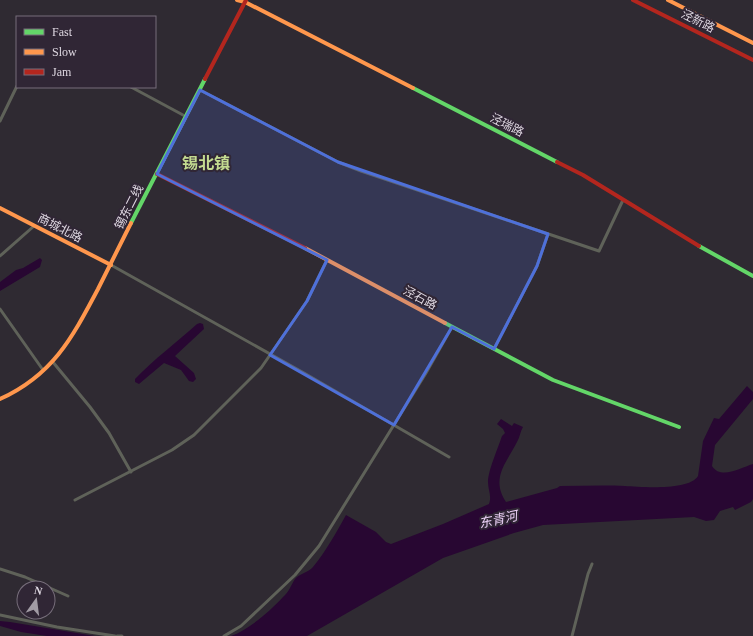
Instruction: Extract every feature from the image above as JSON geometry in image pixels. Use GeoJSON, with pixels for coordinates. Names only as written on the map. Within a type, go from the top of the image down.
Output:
{"type":"FeatureCollection","features":[{"type":"Feature","properties":{"kind":"street","name":"泾瑞路"},"geometry":{"type":"LineString","coordinates":[[237,0],[246,1],[583,175],[675,232],[753,276]]}},
{"type":"Feature","properties":{"kind":"street","name":"泾新路"},"geometry":{"type":"LineString","coordinates":[[633,0],[753,60]]}},
{"type":"Feature","properties":{"kind":"street","name":"泾新路"},"geometry":{"type":"LineString","coordinates":[[668,0],[753,43]]}},
{"type":"Feature","properties":{"kind":"street","name":"锡东二线"},"geometry":{"type":"LineString","coordinates":[[0,399],[27,383],[43,370],[77,329],[246,1]]}},
{"type":"Feature","properties":{"kind":"street"},"geometry":{"type":"LineString","coordinates":[[0,121],[16,88]]}},
{"type":"Feature","properties":{"kind":"street"},"geometry":{"type":"LineString","coordinates":[[133,88],[183,116]]}},
{"type":"Feature","properties":{"kind":"street"},"geometry":{"type":"LineString","coordinates":[[200,90],[338,162],[361,172],[599,251],[623,200]]}},
{"type":"Feature","properties":{"kind":"street","name":"泾石路"},"geometry":{"type":"LineString","coordinates":[[157,174],[326,260],[553,380],[679,427]]}},
{"type":"Feature","properties":{"kind":"street","name":"商城北路"},"geometry":{"type":"LineString","coordinates":[[0,208],[111,265]]}},
{"type":"Feature","properties":{"kind":"street"},"geometry":{"type":"LineString","coordinates":[[0,256],[34,226]]}},
{"type":"Feature","properties":{"kind":"street"},"geometry":{"type":"LineString","coordinates":[[494,349],[537,266],[548,234]]}},
{"type":"Feature","properties":{"kind":"street"},"geometry":{"type":"LineString","coordinates":[[75,500],[172,450],[194,435],[261,368],[307,301],[326,260]]}},
{"type":"Feature","properties":{"kind":"street"},"geometry":{"type":"LineString","coordinates":[[111,265],[394,424],[449,457]]}},
{"type":"Feature","properties":{"kind":"street"},"geometry":{"type":"LineString","coordinates":[[0,309],[43,370]]}},
{"type":"Feature","properties":{"kind":"street"},"geometry":{"type":"LineString","coordinates":[[224,636],[241,626],[309,560],[340,514],[426,373],[452,327]]}},
{"type":"Feature","properties":{"kind":"street"},"geometry":{"type":"LineString","coordinates":[[52,361],[90,407],[109,433],[131,472]]}},
{"type":"Feature","properties":{"kind":"street"},"geometry":{"type":"LineString","coordinates":[[572,636],[592,564]]}},
{"type":"Feature","properties":{"kind":"street"},"geometry":{"type":"LineString","coordinates":[[0,569],[25,577],[68,596]]}},
{"type":"Feature","properties":{"kind":"street"},"geometry":{"type":"LineString","coordinates":[[0,615],[57,627],[122,636]]}},
{"type":"Feature","properties":{"kind":"highlighted area"},"geometry":{"type":"Polygon","coordinates":[[[200,90],[338,162],[548,234],[537,266],[494,349],[452,327],[394,425],[270,355],[307,301],[327,260],[157,174],[200,90]]]}},
{"type":"Feature","properties":{"kind":"water"},"geometry":{"type":"Polygon","coordinates":[[[40,258],[42,260],[40,267],[0,291],[0,282],[16,270],[23,268],[40,258]]]}},
{"type":"Feature","properties":{"kind":"water"},"geometry":{"type":"Polygon","coordinates":[[[200,323],[203,324],[204,329],[175,356],[194,373],[196,379],[193,382],[189,381],[181,370],[164,363],[139,384],[135,382],[135,379],[150,365],[200,323]]]}},
{"type":"Feature","properties":{"kind":"water","name":"东青河"},"geometry":{"type":"Polygon","coordinates":[[[747,386],[753,392],[753,399],[715,445],[712,466],[720,472],[726,473],[753,464],[753,499],[751,502],[735,510],[733,507],[720,511],[714,520],[706,521],[694,517],[543,525],[514,533],[443,558],[307,636],[231,636],[245,629],[266,614],[285,595],[297,577],[309,571],[313,567],[327,548],[346,515],[376,532],[386,542],[391,544],[489,504],[490,496],[488,477],[502,436],[505,433],[497,424],[501,419],[512,426],[514,423],[523,427],[518,440],[505,463],[500,478],[501,493],[506,502],[560,486],[675,486],[693,481],[698,476],[703,441],[714,418],[719,419],[747,386]]]}},
{"type":"Feature","properties":{"kind":"water"},"geometry":{"type":"Polygon","coordinates":[[[0,621],[95,636],[47,636],[21,632],[0,626],[0,621]]]}},
{"type":"Feature","properties":{"kind":"traffic: fast"},"geometry":{"type":"LineString","coordinates":[[131,223],[205,79]]}},
{"type":"Feature","properties":{"kind":"traffic: fast"},"geometry":{"type":"LineString","coordinates":[[413,88],[557,162]]}},
{"type":"Feature","properties":{"kind":"traffic: fast"},"geometry":{"type":"LineString","coordinates":[[699,246],[753,276]]}},
{"type":"Feature","properties":{"kind":"traffic: fast"},"geometry":{"type":"LineString","coordinates":[[445,323],[553,380],[679,427]]}},
{"type":"Feature","properties":{"kind":"traffic: slow"},"geometry":{"type":"LineString","coordinates":[[237,0],[245,2],[413,88]]}},
{"type":"Feature","properties":{"kind":"traffic: slow"},"geometry":{"type":"LineString","coordinates":[[668,0],[753,43]]}},
{"type":"Feature","properties":{"kind":"traffic: slow"},"geometry":{"type":"LineString","coordinates":[[0,208],[111,265]]}},
{"type":"Feature","properties":{"kind":"traffic: slow"},"geometry":{"type":"LineString","coordinates":[[0,399],[34,379],[47,367],[70,339],[98,289],[131,223]]}},
{"type":"Feature","properties":{"kind":"traffic: slow"},"geometry":{"type":"LineString","coordinates":[[305,248],[445,323]]}},
{"type":"Feature","properties":{"kind":"traffic: jam"},"geometry":{"type":"LineString","coordinates":[[205,79],[246,0]]}},
{"type":"Feature","properties":{"kind":"traffic: jam"},"geometry":{"type":"LineString","coordinates":[[633,0],[753,60]]}},
{"type":"Feature","properties":{"kind":"traffic: jam"},"geometry":{"type":"LineString","coordinates":[[557,162],[583,175],[699,246]]}},
{"type":"Feature","properties":{"kind":"traffic: jam"},"geometry":{"type":"LineString","coordinates":[[157,174],[305,248]]}},
{"type":"Feature","properties":{"kind":"district","name":"锡北镇"},"geometry":{"type":"Point","coordinates":[206,163]}}]}
